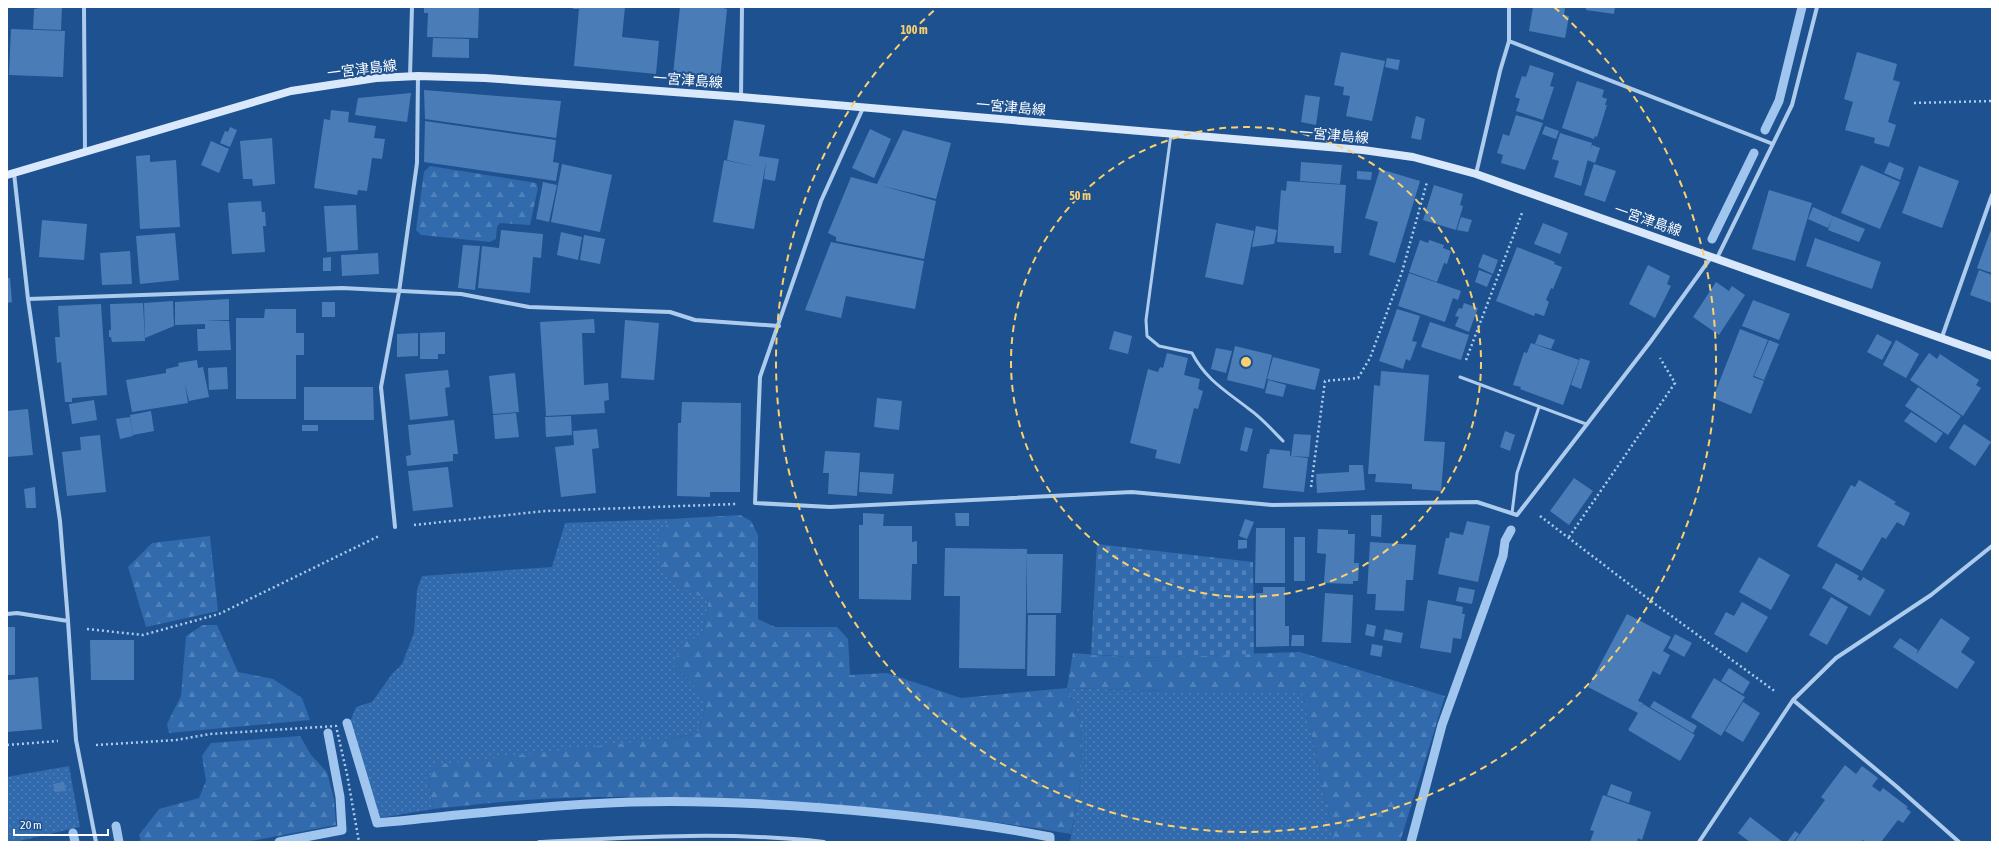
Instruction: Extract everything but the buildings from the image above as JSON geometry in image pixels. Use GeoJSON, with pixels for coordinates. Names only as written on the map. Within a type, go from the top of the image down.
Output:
{"type":"FeatureCollection","features":[{"type":"Feature","properties":{"kind":"main road","name":"一宮津島線"},"geometry":{"type":"LineString","coordinates":[[11,174],[291,91],[376,78],[414,76],[485,78],[1363,150],[1413,157],[1476,174],[1942,337],[1992,356]]}},
{"type":"Feature","properties":{"kind":"street"},"geometry":{"type":"LineString","coordinates":[[84,7],[84,153]]}},
{"type":"Feature","properties":{"kind":"street"},"geometry":{"type":"LineString","coordinates":[[396,527],[381,386],[399,292],[418,163],[412,7]]}},
{"type":"Feature","properties":{"kind":"street"},"geometry":{"type":"LineString","coordinates":[[741,98],[742,7]]}},
{"type":"Feature","properties":{"kind":"street"},"geometry":{"type":"LineString","coordinates":[[1476,174],[1500,71],[1509,41],[1509,7]]}},
{"type":"Feature","properties":{"kind":"street"},"geometry":{"type":"LineString","coordinates":[[863,108],[822,201],[760,377],[755,503],[830,507],[1132,492],[1272,505],[1477,502],[1517,515],[1715,257],[1792,105],[1818,7]]}},
{"type":"Feature","properties":{"kind":"street"},"geometry":{"type":"LineString","coordinates":[[1509,41],[1773,144]]}},
{"type":"Feature","properties":{"kind":"street"},"geometry":{"type":"LineString","coordinates":[[11,174],[60,521],[76,740],[96,842]]}},
{"type":"Feature","properties":{"kind":"street"},"geometry":{"type":"LineString","coordinates":[[1942,337],[1992,195]]}},
{"type":"Feature","properties":{"kind":"street"},"geometry":{"type":"LineString","coordinates":[[28,299],[342,288],[461,294],[528,307],[670,312],[694,320],[778,326]]}},
{"type":"Feature","properties":{"kind":"street"},"geometry":{"type":"LineString","coordinates":[[1700,842],[1793,700],[1836,658],[1931,595],[1992,546]]}},
{"type":"Feature","properties":{"kind":"street"},"geometry":{"type":"LineString","coordinates":[[7,614],[17,613],[68,621]]}},
{"type":"Feature","properties":{"kind":"street"},"geometry":{"type":"LineString","coordinates":[[1793,700],[1896,786],[1959,842]]}},
{"type":"Feature","properties":{"kind":"street"},"geometry":{"type":"LineString","coordinates":[[539,842],[643,836],[782,837],[824,842]]}},
{"type":"Feature","properties":{"kind":"lane"},"geometry":{"type":"LineString","coordinates":[[1171,134],[1146,320],[1147,336],[1159,346],[1192,353],[1199,367],[1220,389],[1250,409],[1284,440]]}},
{"type":"Feature","properties":{"kind":"lane"},"geometry":{"type":"LineString","coordinates":[[1460,377],[1586,424]]}},
{"type":"Feature","properties":{"kind":"lane"},"geometry":{"type":"LineString","coordinates":[[1512,513],[1516,473],[1539,407]]}},
{"type":"Feature","properties":{"kind":"path"},"geometry":{"type":"LineString","coordinates":[[1914,103],[1992,101]]}},
{"type":"Feature","properties":{"kind":"path"},"geometry":{"type":"LineString","coordinates":[[1308,505],[1326,382],[1358,378],[1370,358],[1402,272],[1432,162]]}},
{"type":"Feature","properties":{"kind":"path"},"geometry":{"type":"LineString","coordinates":[[1460,377],[1530,193]]}},
{"type":"Feature","properties":{"kind":"path"},"geometry":{"type":"LineString","coordinates":[[1569,537],[1675,383],[1650,341]]}},
{"type":"Feature","properties":{"kind":"path"},"geometry":{"type":"LineString","coordinates":[[68,621],[87,629],[143,635],[219,614],[396,527],[545,511],[755,503]]}},
{"type":"Feature","properties":{"kind":"path"},"geometry":{"type":"LineString","coordinates":[[1521,510],[1543,516],[1654,604],[1774,691],[1793,700]]}},
{"type":"Feature","properties":{"kind":"path"},"geometry":{"type":"LineString","coordinates":[[78,746],[176,740],[210,734],[336,726],[348,774],[359,842]]}},
{"type":"Feature","properties":{"kind":"path"},"geometry":{"type":"LineString","coordinates":[[7,745],[76,740]]}},
{"type":"Feature","properties":{"kind":"green space"},"geometry":{"type":"Polygon","coordinates":[[[430,166],[536,183],[538,188],[530,225],[500,223],[497,227],[496,239],[490,242],[421,235],[416,230],[424,172],[430,166]]]}},
{"type":"Feature","properties":{"kind":"green space"},"geometry":{"type":"Polygon","coordinates":[[[740,515],[751,521],[758,535],[758,619],[775,627],[837,627],[848,639],[850,675],[887,673],[961,698],[1067,688],[1082,725],[1081,779],[1071,834],[978,820],[885,809],[744,800],[654,797],[569,798],[514,801],[433,809],[429,782],[433,765],[678,737],[699,733],[706,703],[694,685],[674,667],[683,640],[702,637],[709,599],[685,590],[674,583],[666,573],[663,565],[658,539],[670,519],[740,515]]]}},
{"type":"Feature","properties":{"kind":"green space"},"geometry":{"type":"Polygon","coordinates":[[[670,519],[658,539],[692,593],[709,599],[702,637],[674,667],[694,685],[706,703],[699,733],[429,782],[433,809],[380,818],[350,722],[356,707],[372,702],[392,674],[402,664],[414,633],[417,590],[422,576],[552,567],[565,523],[670,519]]]}},
{"type":"Feature","properties":{"kind":"green space"},"geometry":{"type":"Polygon","coordinates":[[[210,536],[218,611],[146,627],[128,567],[152,543],[210,536]]]}},
{"type":"Feature","properties":{"kind":"green space"},"geometry":{"type":"Polygon","coordinates":[[[1097,544],[1253,562],[1254,654],[1137,658],[1091,654],[1097,544]]]}},
{"type":"Feature","properties":{"kind":"green space"},"geometry":{"type":"Polygon","coordinates":[[[203,625],[217,625],[238,672],[273,679],[302,698],[310,720],[169,733],[167,724],[181,696],[186,636],[203,625]]]}},
{"type":"Feature","properties":{"kind":"green space"},"geometry":{"type":"Polygon","coordinates":[[[1300,652],[1445,696],[1400,842],[1335,842],[1302,691],[1168,691],[1067,688],[1073,653],[1137,658],[1300,652]]]}},
{"type":"Feature","properties":{"kind":"green space"},"geometry":{"type":"Polygon","coordinates":[[[1067,688],[1168,691],[1302,691],[1335,842],[1070,842],[1081,779],[1082,725],[1067,688]]]}},
{"type":"Feature","properties":{"kind":"green space"},"geometry":{"type":"Polygon","coordinates":[[[300,736],[311,755],[327,772],[334,799],[336,825],[246,842],[141,842],[139,835],[159,809],[199,798],[206,781],[202,756],[211,743],[300,736]]]}},
{"type":"Feature","properties":{"kind":"green space"},"geometry":{"type":"Polygon","coordinates":[[[69,766],[80,827],[15,842],[7,842],[7,777],[69,766]]]}},
{"type":"Feature","properties":{"kind":"waterway"},"geometry":{"type":"LineString","coordinates":[[1765,130],[1779,101],[1802,7]]}},
{"type":"Feature","properties":{"kind":"waterway"},"geometry":{"type":"LineString","coordinates":[[1712,239],[1754,153]]}},
{"type":"Feature","properties":{"kind":"waterway"},"geometry":{"type":"LineString","coordinates":[[1411,842],[1442,725],[1503,556],[1505,541],[1511,530]]}},
{"type":"Feature","properties":{"kind":"waterway"},"geometry":{"type":"LineString","coordinates":[[347,723],[377,823],[599,803],[655,801],[728,802],[824,808],[937,819],[1050,837],[1050,842]]}},
{"type":"Feature","properties":{"kind":"waterway"},"geometry":{"type":"LineString","coordinates":[[279,842],[342,830],[340,797],[328,733]]}},
{"type":"Feature","properties":{"kind":"waterway"},"geometry":{"type":"LineString","coordinates":[[116,826],[119,842]]}},
{"type":"Feature","properties":{"kind":"waterway"},"geometry":{"type":"LineString","coordinates":[[73,833],[75,842]]}}]}
